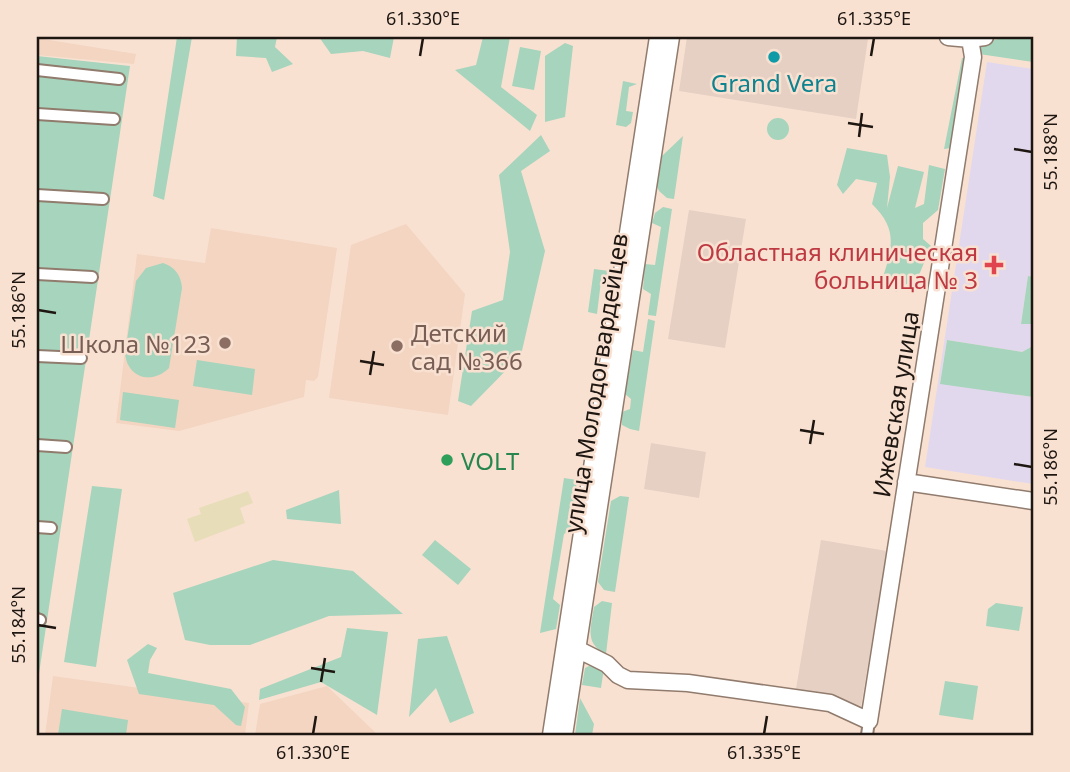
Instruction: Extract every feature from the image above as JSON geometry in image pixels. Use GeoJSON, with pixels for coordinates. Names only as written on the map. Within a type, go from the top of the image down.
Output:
{"type":"FeatureCollection","features":[{"type":"Feature","properties":{"kind":"main road","name":"улица Молодогвардейцев"},"geometry":{"type":"LineString","coordinates":[[564,735],[571,648],[658,37]]}},
{"type":"Feature","properties":{"kind":"main road","name":"улица Молодогвардейцев"},"geometry":{"type":"LineString","coordinates":[[551,735],[571,648],[671,37]]}},
{"type":"Feature","properties":{"kind":"main road"},"geometry":{"type":"LineString","coordinates":[[948,37],[978,38]]}},
{"type":"Feature","properties":{"kind":"main road","name":"Ижевская улица"},"geometry":{"type":"LineString","coordinates":[[868,728],[978,38]]}},
{"type":"Feature","properties":{"kind":"main road"},"geometry":{"type":"LineString","coordinates":[[906,482],[1033,501]]}},
{"type":"Feature","properties":{"kind":"main road"},"geometry":{"type":"LineString","coordinates":[[571,648],[607,664],[628,680],[688,683],[830,703],[868,728]]}},
{"type":"Feature","properties":{"kind":"street"},"geometry":{"type":"LineString","coordinates":[[37,69],[119,79]]}},
{"type":"Feature","properties":{"kind":"street"},"geometry":{"type":"LineString","coordinates":[[37,114],[114,119]]}},
{"type":"Feature","properties":{"kind":"street"},"geometry":{"type":"LineString","coordinates":[[37,195],[103,199]]}},
{"type":"Feature","properties":{"kind":"street"},"geometry":{"type":"LineString","coordinates":[[37,274],[92,277]]}},
{"type":"Feature","properties":{"kind":"street"},"geometry":{"type":"LineString","coordinates":[[37,356],[82,358]]}},
{"type":"Feature","properties":{"kind":"street"},"geometry":{"type":"LineString","coordinates":[[37,445],[66,447]]}},
{"type":"Feature","properties":{"kind":"street"},"geometry":{"type":"LineString","coordinates":[[37,527],[51,528]]}},
{"type":"Feature","properties":{"kind":"shaded area"},"geometry":{"type":"Polygon","coordinates":[[[687,37],[866,37],[868,39],[856,119],[679,91],[687,37]]]}},
{"type":"Feature","properties":{"kind":"shaded area"},"geometry":{"type":"Polygon","coordinates":[[[37,38],[136,54],[134,64],[37,55],[37,38]]]}},
{"type":"Feature","properties":{"kind":"shaded area","name":"Областная клиническая больница № 3"},"geometry":{"type":"Polygon","coordinates":[[[987,62],[1033,69],[1033,277],[1028,276],[1021,324],[1033,324],[1033,346],[1022,352],[947,340],[940,383],[1033,397],[1033,484],[925,467],[987,62]]]}},
{"type":"Feature","properties":{"kind":"shaded area"},"geometry":{"type":"Polygon","coordinates":[[[689,210],[746,219],[725,348],[668,339],[689,210]]]}},
{"type":"Feature","properties":{"kind":"shaded area","name":"Детский сад №366"},"geometry":{"type":"Polygon","coordinates":[[[406,224],[465,294],[448,415],[329,398],[351,245],[406,224]]]}},
{"type":"Feature","properties":{"kind":"shaded area","name":"Школа №123"},"geometry":{"type":"Polygon","coordinates":[[[211,228],[337,248],[318,377],[314,381],[306,380],[304,397],[179,431],[116,423],[137,254],[205,263],[211,228]]]}},
{"type":"Feature","properties":{"kind":"shaded area"},"geometry":{"type":"Polygon","coordinates":[[[651,443],[706,452],[699,498],[644,489],[651,443]]]}},
{"type":"Feature","properties":{"kind":"shaded area"},"geometry":{"type":"Polygon","coordinates":[[[821,540],[887,551],[861,706],[795,695],[821,540]]]}},
{"type":"Feature","properties":{"kind":"shaded area"},"geometry":{"type":"Polygon","coordinates":[[[53,676],[249,703],[245,735],[45,735],[53,676]]]}},
{"type":"Feature","properties":{"kind":"shaded area"},"geometry":{"type":"Polygon","coordinates":[[[327,686],[378,735],[255,735],[260,704],[327,686]]]}},
{"type":"Feature","properties":{"kind":"green space"},"geometry":{"type":"Polygon","coordinates":[[[177,37],[192,37],[164,200],[153,196],[177,37]]]}},
{"type":"Feature","properties":{"kind":"green space"},"geometry":{"type":"Polygon","coordinates":[[[237,37],[277,37],[275,47],[293,64],[272,72],[266,58],[236,56],[237,37]]]}},
{"type":"Feature","properties":{"kind":"green space"},"geometry":{"type":"Polygon","coordinates":[[[319,37],[394,37],[390,58],[363,51],[331,54],[319,37]]]}},
{"type":"Feature","properties":{"kind":"green space"},"geometry":{"type":"Polygon","coordinates":[[[483,37],[510,37],[501,87],[537,115],[530,131],[455,70],[476,65],[483,37]]]}},
{"type":"Feature","properties":{"kind":"green space"},"geometry":{"type":"Polygon","coordinates":[[[1033,37],[1033,62],[979,54],[983,41],[1033,37]]]}},
{"type":"Feature","properties":{"kind":"green space"},"geometry":{"type":"Polygon","coordinates":[[[565,43],[573,46],[565,117],[545,122],[545,56],[565,43]]]}},
{"type":"Feature","properties":{"kind":"green space"},"geometry":{"type":"Polygon","coordinates":[[[520,47],[541,51],[534,90],[512,86],[520,47]]]}},
{"type":"Feature","properties":{"kind":"green space"},"geometry":{"type":"Polygon","coordinates":[[[37,56],[130,66],[37,687],[37,56]]]}},
{"type":"Feature","properties":{"kind":"green space"},"geometry":{"type":"Polygon","coordinates":[[[962,58],[967,58],[951,148],[944,149],[962,58]]]}},
{"type":"Feature","properties":{"kind":"green space"},"geometry":{"type":"Polygon","coordinates":[[[623,81],[637,84],[629,87],[626,111],[633,112],[631,123],[626,127],[616,125],[623,81]]]}},
{"type":"Feature","properties":{"kind":"green space"},"geometry":{"type":"Polygon","coordinates":[[[778,118],[788,125],[789,129],[782,139],[778,140],[768,133],[767,129],[774,119],[778,118]]]}},
{"type":"Feature","properties":{"kind":"green space"},"geometry":{"type":"Polygon","coordinates":[[[541,135],[550,151],[521,171],[545,251],[521,355],[471,406],[458,401],[472,311],[503,300],[510,252],[499,175],[541,135]]]}},
{"type":"Feature","properties":{"kind":"green space"},"geometry":{"type":"Polygon","coordinates":[[[683,136],[674,199],[667,198],[657,186],[662,156],[683,136]]]}},
{"type":"Feature","properties":{"kind":"green space"},"geometry":{"type":"Polygon","coordinates":[[[847,148],[887,155],[890,177],[887,208],[898,166],[924,172],[915,208],[924,204],[929,165],[945,169],[938,210],[923,223],[923,239],[931,246],[919,275],[896,292],[883,277],[891,238],[886,221],[872,204],[877,183],[856,179],[843,194],[837,185],[847,148]]]}},
{"type":"Feature","properties":{"kind":"green space"},"geometry":{"type":"Polygon","coordinates":[[[663,207],[672,209],[656,316],[648,315],[651,294],[643,289],[645,264],[655,265],[661,227],[652,223],[655,213],[663,207]]]}},
{"type":"Feature","properties":{"kind":"green space"},"geometry":{"type":"Polygon","coordinates":[[[163,263],[177,272],[182,288],[169,368],[155,376],[141,376],[130,368],[125,353],[136,281],[146,268],[163,263]]]}},
{"type":"Feature","properties":{"kind":"green space"},"geometry":{"type":"Polygon","coordinates":[[[594,269],[609,271],[608,282],[601,281],[597,314],[588,312],[594,269]]]}},
{"type":"Feature","properties":{"kind":"green space"},"geometry":{"type":"Polygon","coordinates":[[[1028,276],[1033,277],[1033,324],[1021,324],[1028,276]]]}},
{"type":"Feature","properties":{"kind":"green space"},"geometry":{"type":"Polygon","coordinates":[[[648,319],[655,321],[639,431],[622,425],[622,412],[630,409],[631,399],[625,394],[633,350],[643,352],[648,319]]]}},
{"type":"Feature","properties":{"kind":"green space"},"geometry":{"type":"Polygon","coordinates":[[[947,340],[1022,352],[1033,346],[1033,397],[940,384],[947,340]]]}},
{"type":"Feature","properties":{"kind":"green space"},"geometry":{"type":"Polygon","coordinates":[[[197,360],[255,369],[252,395],[193,386],[197,360]]]}},
{"type":"Feature","properties":{"kind":"green space"},"geometry":{"type":"Polygon","coordinates":[[[123,392],[179,400],[175,428],[120,420],[123,392]]]}},
{"type":"Feature","properties":{"kind":"green space"},"geometry":{"type":"Polygon","coordinates":[[[564,478],[577,480],[571,530],[564,534],[553,599],[560,605],[556,629],[540,633],[564,478]]]}},
{"type":"Feature","properties":{"kind":"green space"},"geometry":{"type":"Polygon","coordinates":[[[92,486],[122,489],[96,667],[64,662],[92,486]]]}},
{"type":"Feature","properties":{"kind":"green space"},"geometry":{"type":"Polygon","coordinates":[[[339,490],[341,524],[287,519],[286,510],[339,490]]]}},
{"type":"Feature","properties":{"kind":"green space"},"geometry":{"type":"Polygon","coordinates":[[[620,496],[629,497],[615,592],[604,590],[598,582],[611,501],[620,496]]]}},
{"type":"Feature","properties":{"kind":"green space"},"geometry":{"type":"Polygon","coordinates":[[[435,540],[471,569],[458,585],[422,555],[435,540]]]}},
{"type":"Feature","properties":{"kind":"green space"},"geometry":{"type":"Polygon","coordinates":[[[273,560],[353,571],[403,614],[329,616],[250,645],[210,645],[185,640],[173,593],[273,560]]]}},
{"type":"Feature","properties":{"kind":"green space"},"geometry":{"type":"Polygon","coordinates":[[[602,601],[612,603],[606,654],[594,645],[591,634],[594,607],[602,601]]]}},
{"type":"Feature","properties":{"kind":"green space"},"geometry":{"type":"Polygon","coordinates":[[[996,603],[1023,607],[1019,631],[986,626],[988,609],[996,603]]]}},
{"type":"Feature","properties":{"kind":"green space"},"geometry":{"type":"Polygon","coordinates":[[[347,628],[388,632],[377,715],[321,682],[259,700],[260,689],[341,657],[347,628]]]}},
{"type":"Feature","properties":{"kind":"green space"},"geometry":{"type":"Polygon","coordinates":[[[447,636],[474,713],[450,723],[436,688],[409,717],[418,639],[447,636]]]}},
{"type":"Feature","properties":{"kind":"green space"},"geometry":{"type":"Polygon","coordinates":[[[148,644],[157,648],[150,660],[148,673],[231,689],[245,707],[241,726],[236,725],[214,705],[139,694],[127,660],[148,644]]]}},
{"type":"Feature","properties":{"kind":"green space"},"geometry":{"type":"Polygon","coordinates":[[[585,668],[604,668],[601,688],[582,685],[585,668]]]}},
{"type":"Feature","properties":{"kind":"green space"},"geometry":{"type":"Polygon","coordinates":[[[945,681],[978,686],[973,720],[939,715],[945,681]]]}},
{"type":"Feature","properties":{"kind":"green space"},"geometry":{"type":"Polygon","coordinates":[[[580,698],[594,724],[592,735],[575,735],[580,698]]]}},
{"type":"Feature","properties":{"kind":"green space"},"geometry":{"type":"Polygon","coordinates":[[[62,709],[128,720],[126,735],[58,735],[62,709]]]}},
{"type":"Feature","properties":{"kind":"sand"},"geometry":{"type":"Polygon","coordinates":[[[248,491],[253,503],[240,508],[245,523],[195,542],[187,519],[201,514],[199,508],[248,491]]]}},
{"type":"Feature","properties":{"kind":"place","name":"Grand Vera"},"geometry":{"type":"Point","coordinates":[774,57]}},
{"type":"Feature","properties":{"kind":"place","name":"Областная клиническая больница № 3"},"geometry":{"type":"Point","coordinates":[994,265]}},
{"type":"Feature","properties":{"kind":"place","name":"Школа №123"},"geometry":{"type":"Point","coordinates":[225,343]}},
{"type":"Feature","properties":{"kind":"place","name":"Детский сад №366"},"geometry":{"type":"Point","coordinates":[397,346]}},
{"type":"Feature","properties":{"kind":"place","name":"VOLT"},"geometry":{"type":"Point","coordinates":[447,460]}}]}
